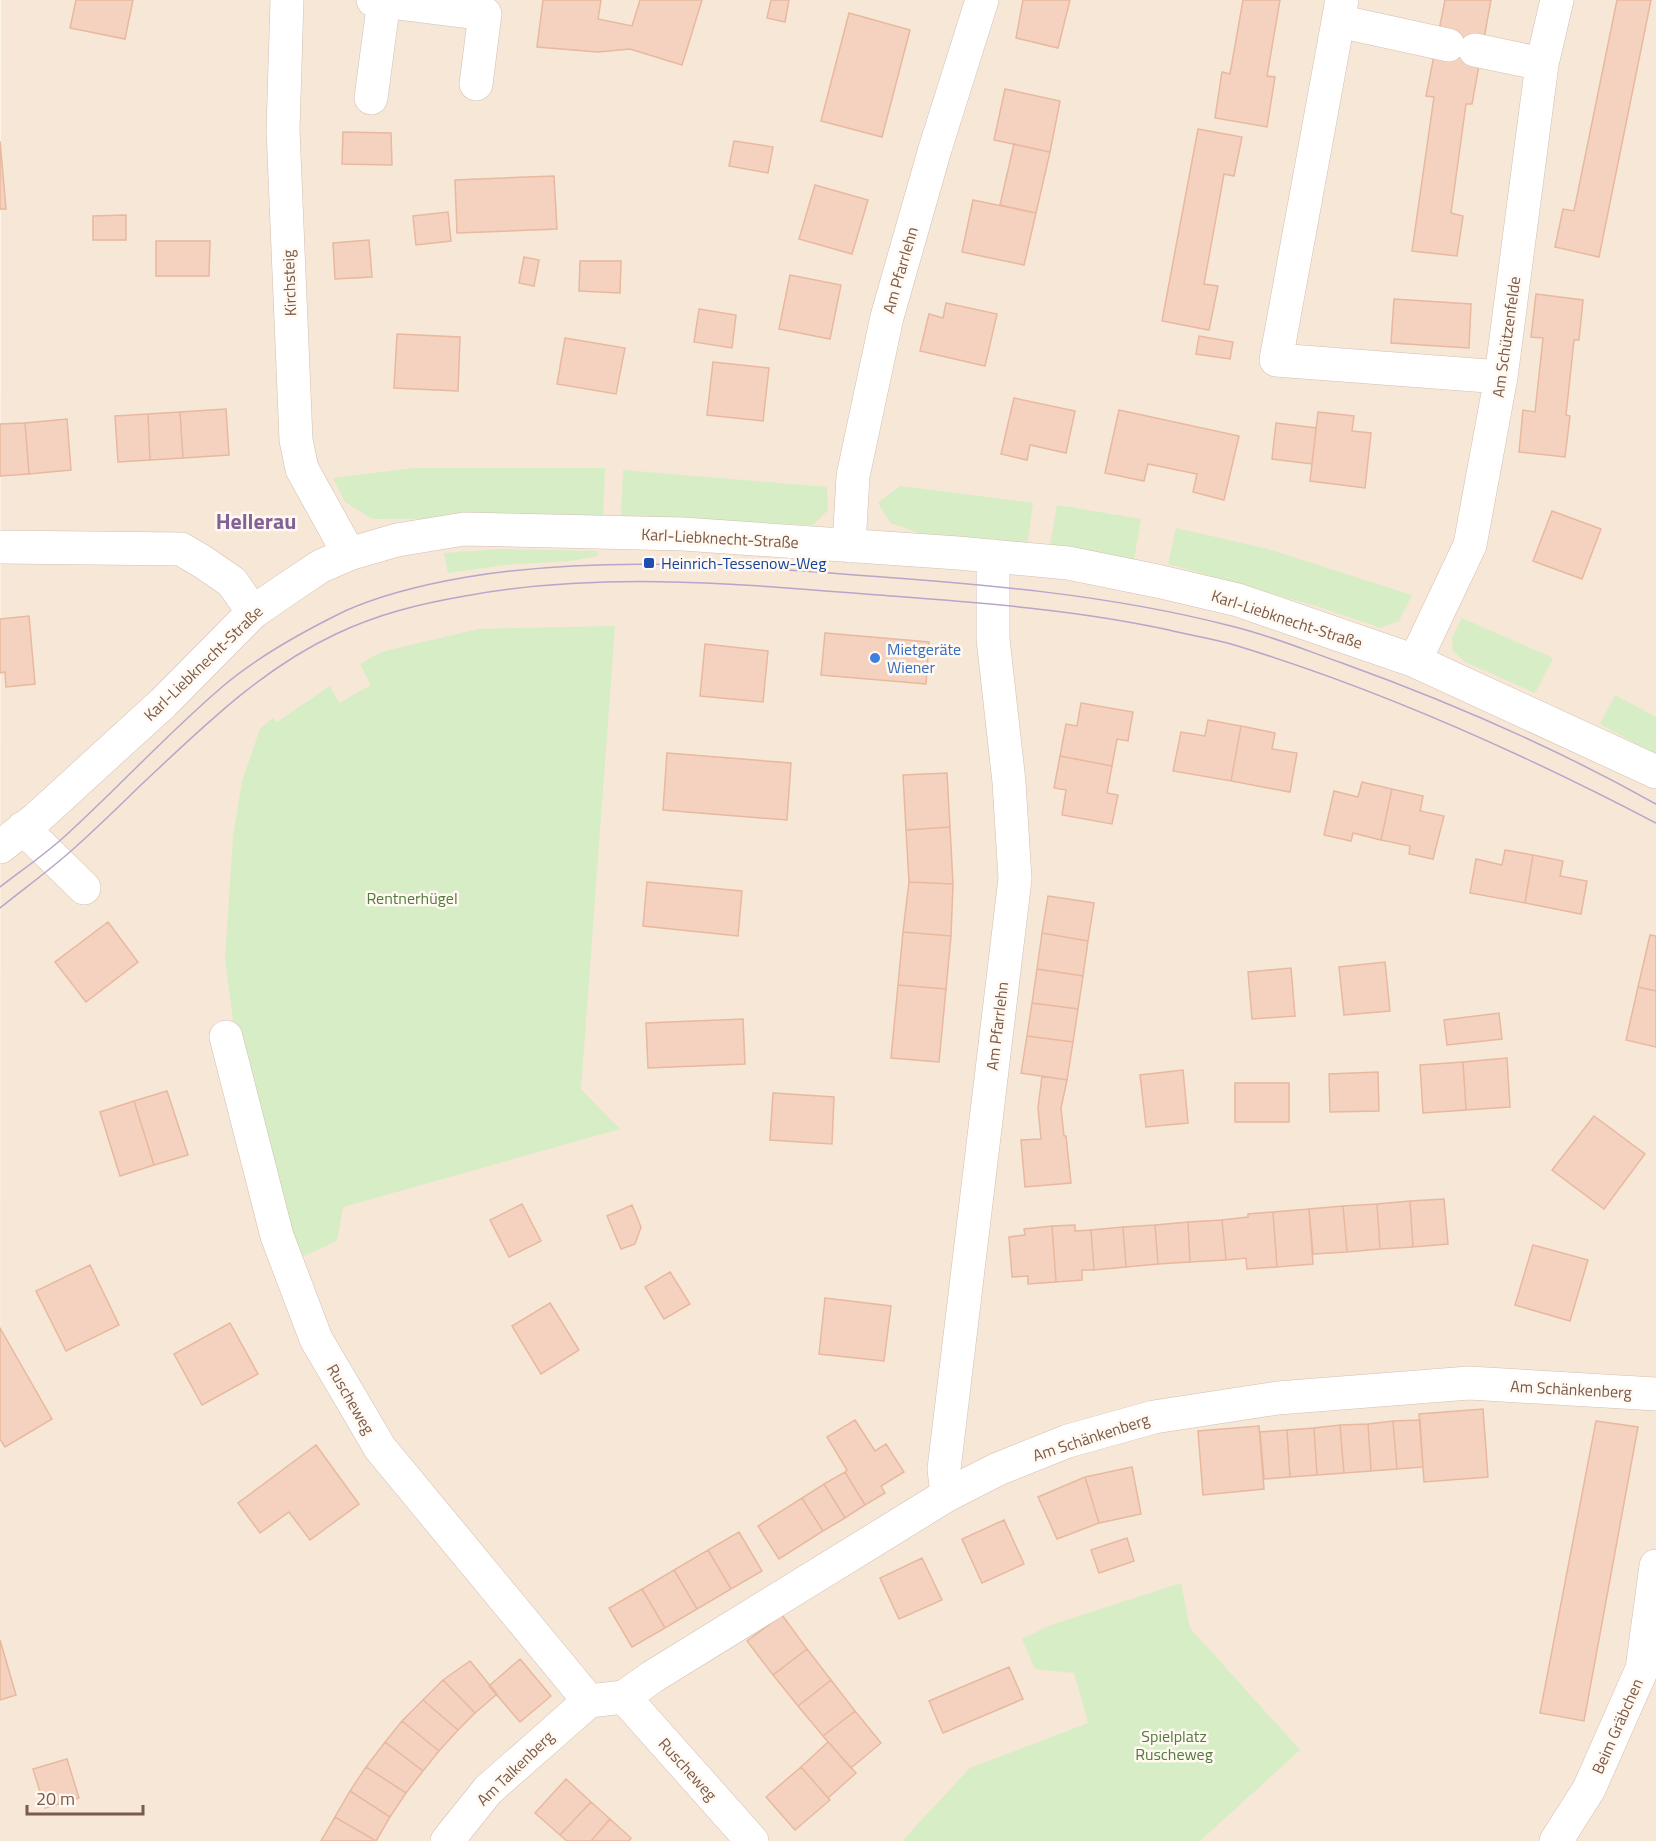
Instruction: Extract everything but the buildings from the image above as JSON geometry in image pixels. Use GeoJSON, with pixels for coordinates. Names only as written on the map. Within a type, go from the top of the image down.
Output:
{"type":"FeatureCollection","features":[{"type":"Feature","properties":{"kind":"street","name":"Kirchsteig"},"geometry":{"type":"LineString","coordinates":[[287,0],[283,130],[296,440],[302,469],[350,554]]}},
{"type":"Feature","properties":{"kind":"street"},"geometry":{"type":"LineString","coordinates":[[371,98],[381,0],[486,7],[476,84]]}},
{"type":"Feature","properties":{"kind":"street","name":"Am Pfarrlehn"},"geometry":{"type":"LineString","coordinates":[[849,546],[853,476],[887,317],[935,149],[982,0]]}},
{"type":"Feature","properties":{"kind":"street","name":"Am Schützenfelde"},"geometry":{"type":"LineString","coordinates":[[1414,661],[1470,545],[1502,377],[1542,64],[1557,0]]}},
{"type":"Feature","properties":{"kind":"street"},"geometry":{"type":"LineString","coordinates":[[1502,377],[1276,360],[1340,11],[1462,48],[1542,64]]}},
{"type":"Feature","properties":{"kind":"street","name":"Karl-Liebknecht-Straße"},"geometry":{"type":"LineString","coordinates":[[12,837],[163,703],[253,612],[321,566],[350,554],[397,540],[464,529],[683,534],[1068,563],[1238,600],[1414,661],[1656,772]]}},
{"type":"Feature","properties":{"kind":"street"},"geometry":{"type":"LineString","coordinates":[[0,547],[181,549],[232,582],[253,612]]}},
{"type":"Feature","properties":{"kind":"street","name":"Am Pfarrlehn"},"geometry":{"type":"LineString","coordinates":[[946,1496],[944,1469],[1015,879],[1009,782],[993,639],[993,556]]}},
{"type":"Feature","properties":{"kind":"street"},"geometry":{"type":"LineString","coordinates":[[12,837],[84,888]]}},
{"type":"Feature","properties":{"kind":"street","name":"Ruscheweg"},"geometry":{"type":"LineString","coordinates":[[226,1037],[277,1236],[316,1339],[380,1448],[590,1701]]}},
{"type":"Feature","properties":{"kind":"street","name":"Am Schänkenberg"},"geometry":{"type":"LineString","coordinates":[[590,1701],[624,1697],[662,1671],[946,1496],[998,1469],[1068,1441],[1154,1417],[1278,1398],[1469,1383],[1656,1394]]}},
{"type":"Feature","properties":{"kind":"street","name":"Beim Gräbchen"},"geometry":{"type":"LineString","coordinates":[[1556,1841],[1589,1789],[1642,1669],[1656,1566]]}},
{"type":"Feature","properties":{"kind":"street","name":"Ruscheweg"},"geometry":{"type":"LineString","coordinates":[[624,1697],[752,1841]]}},
{"type":"Feature","properties":{"kind":"street","name":"Am Talkenberg"},"geometry":{"type":"LineString","coordinates":[[447,1841],[488,1790],[590,1701]]}},
{"type":"Feature","properties":{"kind":"shaded area"},"geometry":{"type":"Polygon","coordinates":[[[1,0],[1656,0],[1656,1841],[0,1841],[1,0]]]}},
{"type":"Feature","properties":{"kind":"green space"},"geometry":{"type":"Polygon","coordinates":[[[414,468],[605,468],[603,518],[373,519],[345,502],[333,478],[414,468]]]}},
{"type":"Feature","properties":{"kind":"green space"},"geometry":{"type":"Polygon","coordinates":[[[623,470],[827,487],[828,510],[813,525],[621,518],[623,470]]]}},
{"type":"Feature","properties":{"kind":"green space"},"geometry":{"type":"Polygon","coordinates":[[[900,486],[1033,503],[1027,546],[919,533],[891,523],[878,503],[900,486]]]}},
{"type":"Feature","properties":{"kind":"green space"},"geometry":{"type":"Polygon","coordinates":[[[1057,505],[1141,519],[1134,560],[1050,546],[1057,505]]]}},
{"type":"Feature","properties":{"kind":"green space"},"geometry":{"type":"Polygon","coordinates":[[[1176,528],[1268,549],[1412,595],[1399,621],[1381,628],[1319,607],[1168,564],[1176,528]]]}},
{"type":"Feature","properties":{"kind":"green space"},"geometry":{"type":"Polygon","coordinates":[[[501,549],[598,551],[598,556],[570,561],[503,565],[448,573],[444,553],[501,549]]]}},
{"type":"Feature","properties":{"kind":"green space"},"geometry":{"type":"Polygon","coordinates":[[[1462,618],[1553,658],[1535,693],[1465,662],[1453,651],[1452,637],[1462,618]]]}},
{"type":"Feature","properties":{"kind":"green space","name":"Rentnerhügel"},"geometry":{"type":"Polygon","coordinates":[[[615,626],[581,1089],[620,1129],[343,1207],[337,1241],[297,1259],[235,1035],[225,959],[233,837],[242,781],[260,729],[273,718],[277,722],[330,686],[339,703],[371,685],[360,664],[381,652],[478,629],[615,626]]]}},
{"type":"Feature","properties":{"kind":"green space"},"geometry":{"type":"Polygon","coordinates":[[[1615,695],[1656,717],[1656,755],[1600,724],[1615,695]]]}},
{"type":"Feature","properties":{"kind":"green space","name":"Spielplatz Ruscheweg"},"geometry":{"type":"Polygon","coordinates":[[[1181,1583],[1190,1628],[1300,1750],[1200,1841],[902,1841],[970,1768],[1088,1723],[1074,1673],[1035,1669],[1022,1639],[1051,1625],[1181,1583]]]}},
{"type":"Feature","properties":{"kind":"tram line"},"geometry":{"type":"LineString","coordinates":[[0,887],[64,837],[222,687],[250,665],[297,636],[345,611],[405,590],[467,577],[564,566],[661,564],[902,578],[1091,598],[1184,615],[1273,638],[1423,694],[1541,745],[1656,804]]}},
{"type":"Feature","properties":{"kind":"tram line"},"geometry":{"type":"LineString","coordinates":[[0,908],[74,848],[234,701],[283,664],[309,648],[367,621],[415,606],[518,588],[571,583],[731,584],[960,601],[1100,617],[1207,638],[1286,661],[1448,723],[1553,771],[1656,823]]}},
{"type":"Feature","properties":{"kind":"place","name":"Heinrich-Tessenow-Weg"},"geometry":{"type":"Point","coordinates":[649,563]}},
{"type":"Feature","properties":{"kind":"place","name":"Mietgeräte Wiener"},"geometry":{"type":"Point","coordinates":[875,658]}},
{"type":"Feature","properties":{"kind":"district","name":"Hellerau"},"geometry":{"type":"Point","coordinates":[256,521]}}]}
